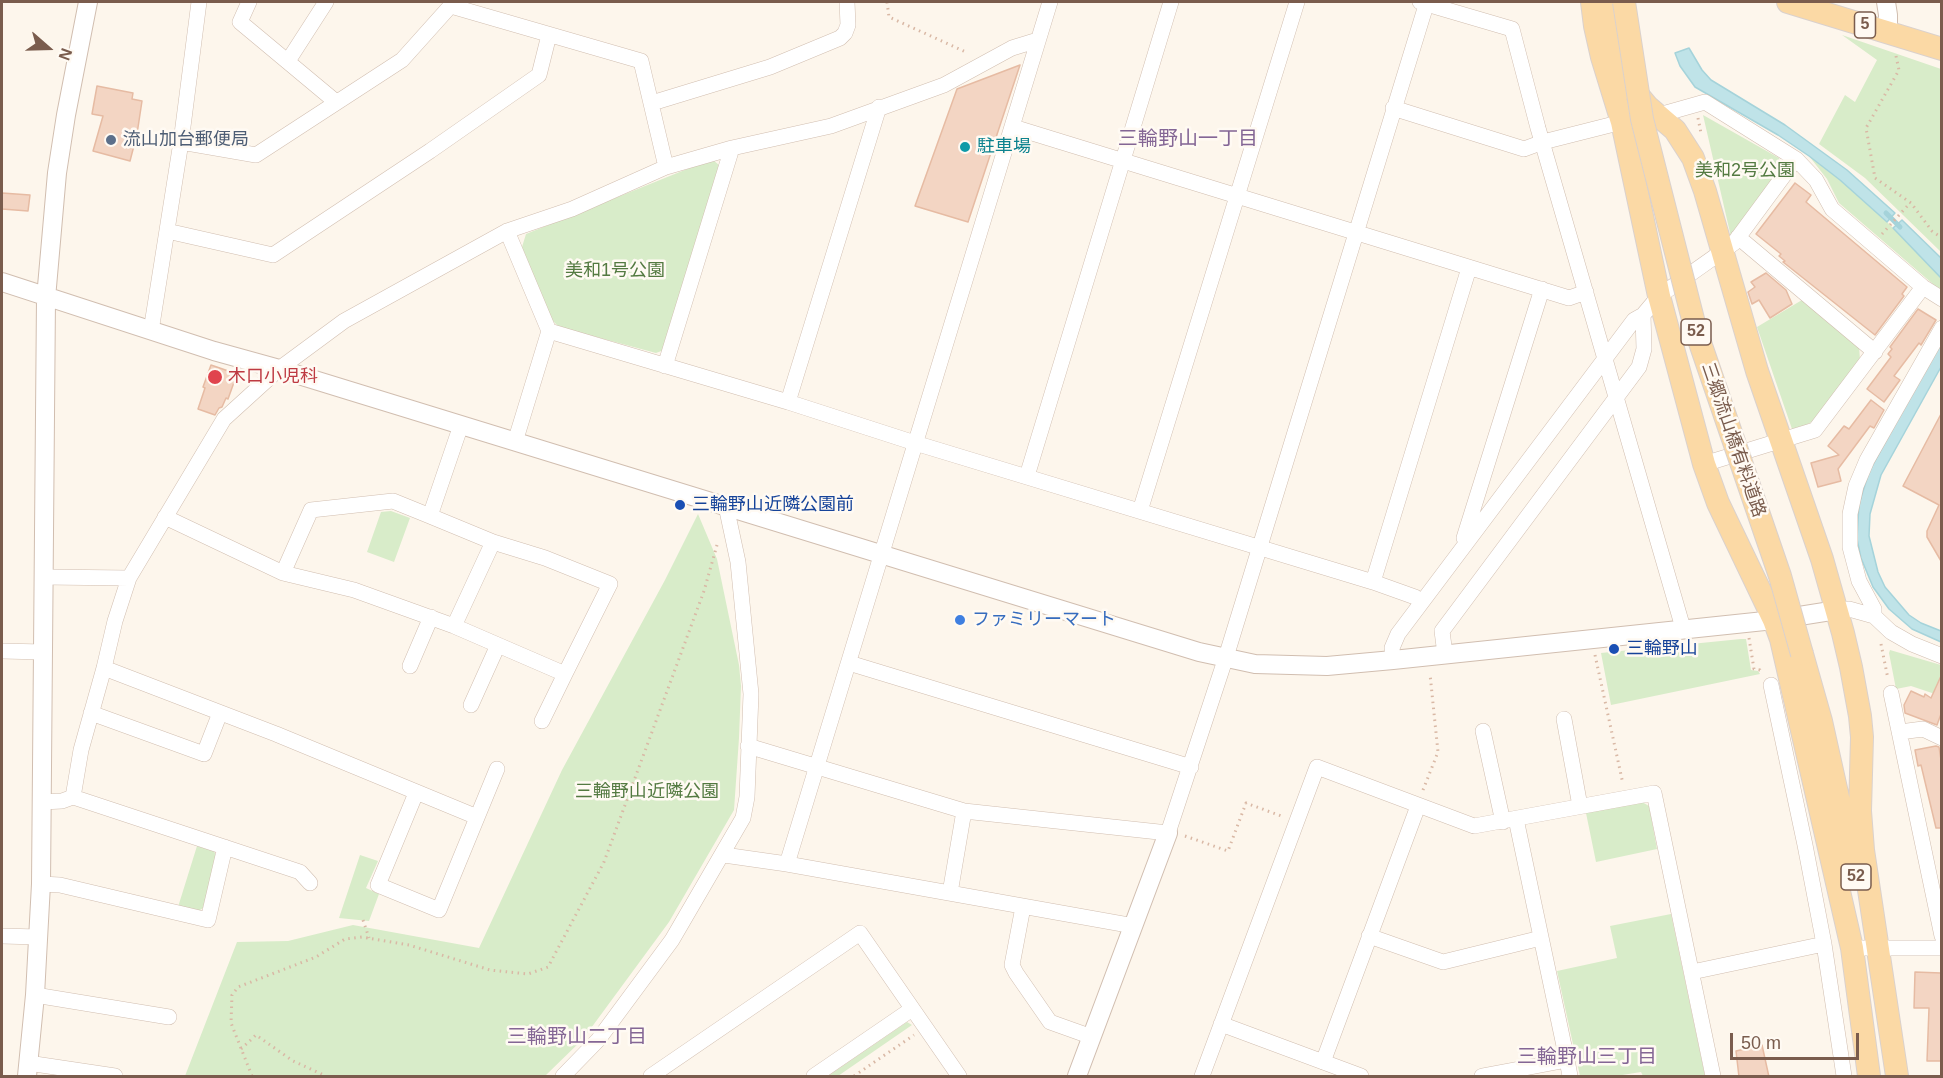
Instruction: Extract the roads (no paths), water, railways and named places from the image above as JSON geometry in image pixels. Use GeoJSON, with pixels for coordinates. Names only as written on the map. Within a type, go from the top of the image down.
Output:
{"type":"FeatureCollection","features":[{"type":"Feature","properties":{"kind":"main road"},"geometry":{"type":"LineString","coordinates":[[1592,2],[1602,57],[1622,122],[1659,296],[1704,464],[1730,530],[1774,620],[1796,698],[1828,850],[1852,948]]}},
{"type":"Feature","properties":{"kind":"main road"},"geometry":{"type":"LineString","coordinates":[[1611,2],[1609,13],[1613,43],[1632,88],[1647,106],[1675,130],[1693,158],[1706,191],[1757,371],[1822,559],[1837,610],[1860,716],[1862,737],[1860,811],[1863,850],[1877,947]]}},
{"type":"Feature","properties":{"kind":"main road","name":"三郷流山橋有料道路"},"geometry":{"type":"LineString","coordinates":[[1624,2],[1642,119],[1696,331],[1780,576],[1821,721],[1858,888],[1877,947]]}},
{"type":"Feature","properties":{"kind":"main road","name":"5"},"geometry":{"type":"LineString","coordinates":[[1788,2],[1891,42],[1941,50]]}},
{"type":"Feature","properties":{"kind":"main road","name":"三郷流山橋有料道路"},"geometry":{"type":"LineString","coordinates":[[1840,806],[1850,891],[1852,948]]}},
{"type":"Feature","properties":{"kind":"main road","name":"52"},"geometry":{"type":"LineString","coordinates":[[1877,947],[1897,1077]]}},
{"type":"Feature","properties":{"kind":"main road","name":"52"},"geometry":{"type":"LineString","coordinates":[[1852,948],[1869,1077]]}},
{"type":"Feature","properties":{"kind":"street"},"geometry":{"type":"LineString","coordinates":[[88,2],[62,138],[51,229],[46,298],[41,884],[28,1070],[115,1077]]}},
{"type":"Feature","properties":{"kind":"street"},"geometry":{"type":"LineString","coordinates":[[152,331],[181,142],[199,2]]}},
{"type":"Feature","properties":{"kind":"street"},"geometry":{"type":"LineString","coordinates":[[249,2],[240,22],[336,102]]}},
{"type":"Feature","properties":{"kind":"street"},"geometry":{"type":"LineString","coordinates":[[288,61],[326,2]]}},
{"type":"Feature","properties":{"kind":"street"},"geometry":{"type":"LineString","coordinates":[[652,103],[770,67],[840,38],[848,26],[847,2]]}},
{"type":"Feature","properties":{"kind":"street"},"geometry":{"type":"LineString","coordinates":[[787,864],[1050,2]]}},
{"type":"Feature","properties":{"kind":"street"},"geometry":{"type":"LineString","coordinates":[[1027,476],[1171,2]]}},
{"type":"Feature","properties":{"kind":"street"},"geometry":{"type":"LineString","coordinates":[[1140,511],[1297,2]]}},
{"type":"Feature","properties":{"kind":"street"},"geometry":{"type":"LineString","coordinates":[[1077,1077],[1134,926],[1174,833],[1191,767],[1424,2],[1512,29],[1683,628]]}},
{"type":"Feature","properties":{"kind":"street"},"geometry":{"type":"LineString","coordinates":[[1886,2],[1891,42]]}},
{"type":"Feature","properties":{"kind":"street"},"geometry":{"type":"LineString","coordinates":[[181,142],[256,155],[402,60],[453,4],[549,35],[641,61],[666,167]]}},
{"type":"Feature","properties":{"kind":"street"},"geometry":{"type":"LineString","coordinates":[[167,231],[273,255],[430,151],[539,75],[549,35]]}},
{"type":"Feature","properties":{"kind":"street"},"geometry":{"type":"LineString","coordinates":[[73,797],[81,750],[104,668],[114,621],[129,578],[224,419],[279,369],[344,321],[507,231],[572,208],[666,167],[732,148],[831,126],[944,85],[1012,48],[1038,40]]}},
{"type":"Feature","properties":{"kind":"street"},"geometry":{"type":"LineString","coordinates":[[1659,115],[1705,102],[1796,159],[1816,180],[1832,209],[1923,287],[1941,299]]}},
{"type":"Feature","properties":{"kind":"street"},"geometry":{"type":"LineString","coordinates":[[788,402],[879,107]]}},
{"type":"Feature","properties":{"kind":"street"},"geometry":{"type":"LineString","coordinates":[[1393,108],[1524,149],[1622,122]]}},
{"type":"Feature","properties":{"kind":"street"},"geometry":{"type":"LineString","coordinates":[[1013,127],[1569,298],[1586,292]]}},
{"type":"Feature","properties":{"kind":"street"},"geometry":{"type":"LineString","coordinates":[[665,366],[732,148]]}},
{"type":"Feature","properties":{"kind":"street"},"geometry":{"type":"LineString","coordinates":[[1393,660],[1392,648],[1398,634],[1634,320],[1643,315],[1659,296],[1722,253],[1738,237],[1796,159]]}},
{"type":"Feature","properties":{"kind":"street"},"geometry":{"type":"LineString","coordinates":[[507,231],[549,331],[515,442]]}},
{"type":"Feature","properties":{"kind":"street"},"geometry":{"type":"LineString","coordinates":[[1738,237],[1875,352]]}},
{"type":"Feature","properties":{"kind":"street"},"geometry":{"type":"LineString","coordinates":[[1373,582],[1469,268]]}},
{"type":"Feature","properties":{"kind":"street"},"geometry":{"type":"LineString","coordinates":[[2,282],[152,331],[1199,652],[1255,664],[1327,666],[1393,660],[1774,620],[1849,609],[1874,616],[1891,632],[1941,656]]}},
{"type":"Feature","properties":{"kind":"street"},"geometry":{"type":"LineString","coordinates":[[1704,464],[1815,430],[1923,287]]}},
{"type":"Feature","properties":{"kind":"street"},"geometry":{"type":"LineString","coordinates":[[1461,548],[1542,289]]}},
{"type":"Feature","properties":{"kind":"street"},"geometry":{"type":"LineString","coordinates":[[1445,654],[1442,632],[1639,367],[1643,356],[1643,315]]}},
{"type":"Feature","properties":{"kind":"street"},"geometry":{"type":"LineString","coordinates":[[1874,616],[1874,609],[1859,581],[1850,547],[1850,514],[1856,486],[1867,460],[1941,328]]}},
{"type":"Feature","properties":{"kind":"street"},"geometry":{"type":"LineString","coordinates":[[549,331],[1373,582],[1415,597],[1421,602]]}},
{"type":"Feature","properties":{"kind":"street"},"geometry":{"type":"LineString","coordinates":[[430,516],[461,425]]}},
{"type":"Feature","properties":{"kind":"street"},"geometry":{"type":"LineString","coordinates":[[283,573],[311,510],[393,501],[493,542],[545,558],[610,584],[542,721]]}},
{"type":"Feature","properties":{"kind":"street"},"geometry":{"type":"LineString","coordinates":[[572,1073],[672,940],[724,855],[743,818],[747,797],[751,694],[738,562],[726,507]]}},
{"type":"Feature","properties":{"kind":"street"},"geometry":{"type":"LineString","coordinates":[[165,517],[283,573],[354,590],[431,617],[565,674]]}},
{"type":"Feature","properties":{"kind":"street"},"geometry":{"type":"LineString","coordinates":[[454,626],[493,542]]}},
{"type":"Feature","properties":{"kind":"street"},"geometry":{"type":"LineString","coordinates":[[44,577],[129,578]]}},
{"type":"Feature","properties":{"kind":"street"},"geometry":{"type":"LineString","coordinates":[[410,666],[431,617]]}},
{"type":"Feature","properties":{"kind":"street"},"geometry":{"type":"LineString","coordinates":[[471,705],[498,645]]}},
{"type":"Feature","properties":{"kind":"street"},"geometry":{"type":"LineString","coordinates":[[2,651],[43,652]]}},
{"type":"Feature","properties":{"kind":"street"},"geometry":{"type":"LineString","coordinates":[[849,663],[1191,767]]}},
{"type":"Feature","properties":{"kind":"street"},"geometry":{"type":"LineString","coordinates":[[104,668],[276,734],[416,794],[477,817]]}},
{"type":"Feature","properties":{"kind":"street"},"geometry":{"type":"LineString","coordinates":[[1771,686],[1824,944],[1844,1077]]}},
{"type":"Feature","properties":{"kind":"street"},"geometry":{"type":"LineString","coordinates":[[1891,693],[1941,936]]}},
{"type":"Feature","properties":{"kind":"street"},"geometry":{"type":"LineString","coordinates":[[91,713],[204,754],[220,713]]}},
{"type":"Feature","properties":{"kind":"street"},"geometry":{"type":"LineString","coordinates":[[1564,719],[1580,806]]}},
{"type":"Feature","properties":{"kind":"street"},"geometry":{"type":"LineString","coordinates":[[1900,732],[1923,729],[1941,738]]}},
{"type":"Feature","properties":{"kind":"street"},"geometry":{"type":"LineString","coordinates":[[1484,731],[1541,938],[1570,1077]]}},
{"type":"Feature","properties":{"kind":"street"},"geometry":{"type":"LineString","coordinates":[[748,746],[964,811],[1174,833]]}},
{"type":"Feature","properties":{"kind":"street"},"geometry":{"type":"LineString","coordinates":[[1202,1077],[1317,767],[1474,826],[1654,793],[1713,1077]]}},
{"type":"Feature","properties":{"kind":"street"},"geometry":{"type":"LineString","coordinates":[[416,794],[378,885],[439,909],[497,769]]}},
{"type":"Feature","properties":{"kind":"street"},"geometry":{"type":"LineString","coordinates":[[42,802],[62,801],[73,797],[300,872],[310,884]]}},
{"type":"Feature","properties":{"kind":"street"},"geometry":{"type":"LineString","coordinates":[[1323,1062],[1418,806]]}},
{"type":"Feature","properties":{"kind":"street"},"geometry":{"type":"LineString","coordinates":[[950,893],[964,811]]}},
{"type":"Feature","properties":{"kind":"street"},"geometry":{"type":"LineString","coordinates":[[41,884],[60,885],[208,920],[225,847]]}},
{"type":"Feature","properties":{"kind":"street"},"geometry":{"type":"LineString","coordinates":[[724,855],[787,864],[1134,926]]}},
{"type":"Feature","properties":{"kind":"street"},"geometry":{"type":"LineString","coordinates":[[1023,907],[1012,965],[1050,1022],[1092,1037]]}},
{"type":"Feature","properties":{"kind":"street"},"geometry":{"type":"LineString","coordinates":[[651,1077],[860,933],[959,1077]]}},
{"type":"Feature","properties":{"kind":"street"},"geometry":{"type":"LineString","coordinates":[[2,936],[38,937]]}},
{"type":"Feature","properties":{"kind":"street"},"geometry":{"type":"LineString","coordinates":[[1369,936],[1443,962],[1541,938]]}},
{"type":"Feature","properties":{"kind":"street"},"geometry":{"type":"LineString","coordinates":[[1692,972],[1824,944]]}},
{"type":"Feature","properties":{"kind":"street"},"geometry":{"type":"LineString","coordinates":[[1852,948],[1941,948]]}},
{"type":"Feature","properties":{"kind":"street"},"geometry":{"type":"LineString","coordinates":[[35,995],[169,1017]]}},
{"type":"Feature","properties":{"kind":"street"},"geometry":{"type":"LineString","coordinates":[[814,1077],[912,1009]]}},
{"type":"Feature","properties":{"kind":"street"},"geometry":{"type":"LineString","coordinates":[[1221,1024],[1361,1077]]}},
{"type":"Feature","properties":{"kind":"street"},"geometry":{"type":"LineString","coordinates":[[1482,1077],[1567,1060]]}},
{"type":"Feature","properties":{"kind":"water"},"geometry":{"type":"Polygon","coordinates":[[[1689,48],[1711,80],[1785,125],[1847,170],[1895,213],[1887,222],[1809,156],[1778,135],[1695,87],[1680,66],[1675,53],[1689,48]]]}},
{"type":"Feature","properties":{"kind":"water"},"geometry":{"type":"Polygon","coordinates":[[[1902,220],[1941,258],[1941,278],[1893,228],[1902,220]]]}},
{"type":"Feature","properties":{"kind":"water"},"geometry":{"type":"Polygon","coordinates":[[[1941,340],[1941,367],[1881,475],[1870,514],[1869,536],[1878,572],[1885,587],[1909,615],[1941,631],[1941,642],[1912,629],[1889,609],[1873,587],[1861,558],[1857,539],[1859,504],[1869,472],[1941,340]]]}},
{"type":"Feature","properties":{"kind":"waterway"},"geometry":{"type":"LineString","coordinates":[[1886,213],[1900,227]]}},
{"type":"Feature","properties":{"kind":"place","name":"流山加台郵便局"},"geometry":{"type":"Point","coordinates":[111,140]}},
{"type":"Feature","properties":{"kind":"place","name":"駐車場"},"geometry":{"type":"Point","coordinates":[965,147]}},
{"type":"Feature","properties":{"kind":"place","name":"木口小児科"},"geometry":{"type":"Point","coordinates":[215,377]}},
{"type":"Feature","properties":{"kind":"place","name":"三輪野山近隣公園前"},"geometry":{"type":"Point","coordinates":[680,505]}},
{"type":"Feature","properties":{"kind":"place","name":"ファミリーマート"},"geometry":{"type":"Point","coordinates":[960,620]}},
{"type":"Feature","properties":{"kind":"place","name":"三輪野山"},"geometry":{"type":"Point","coordinates":[1614,649]}},
{"type":"Feature","properties":{"kind":"district","name":"三輪野山一丁目"},"geometry":{"type":"Point","coordinates":[1188,139]}},
{"type":"Feature","properties":{"kind":"district","name":"三輪野山二丁目"},"geometry":{"type":"Point","coordinates":[577,1037]}},
{"type":"Feature","properties":{"kind":"district","name":"三輪野山三丁目"},"geometry":{"type":"Point","coordinates":[1587,1057]}},
{"type":"Feature","properties":{"kind":"park label","name":"美和2号公園"},"geometry":{"type":"Point","coordinates":[1745,171]}},
{"type":"Feature","properties":{"kind":"park label","name":"美和1号公園"},"geometry":{"type":"Point","coordinates":[615,271]}},
{"type":"Feature","properties":{"kind":"park label","name":"三輪野山近隣公園"},"geometry":{"type":"Point","coordinates":[647,792]}}]}
